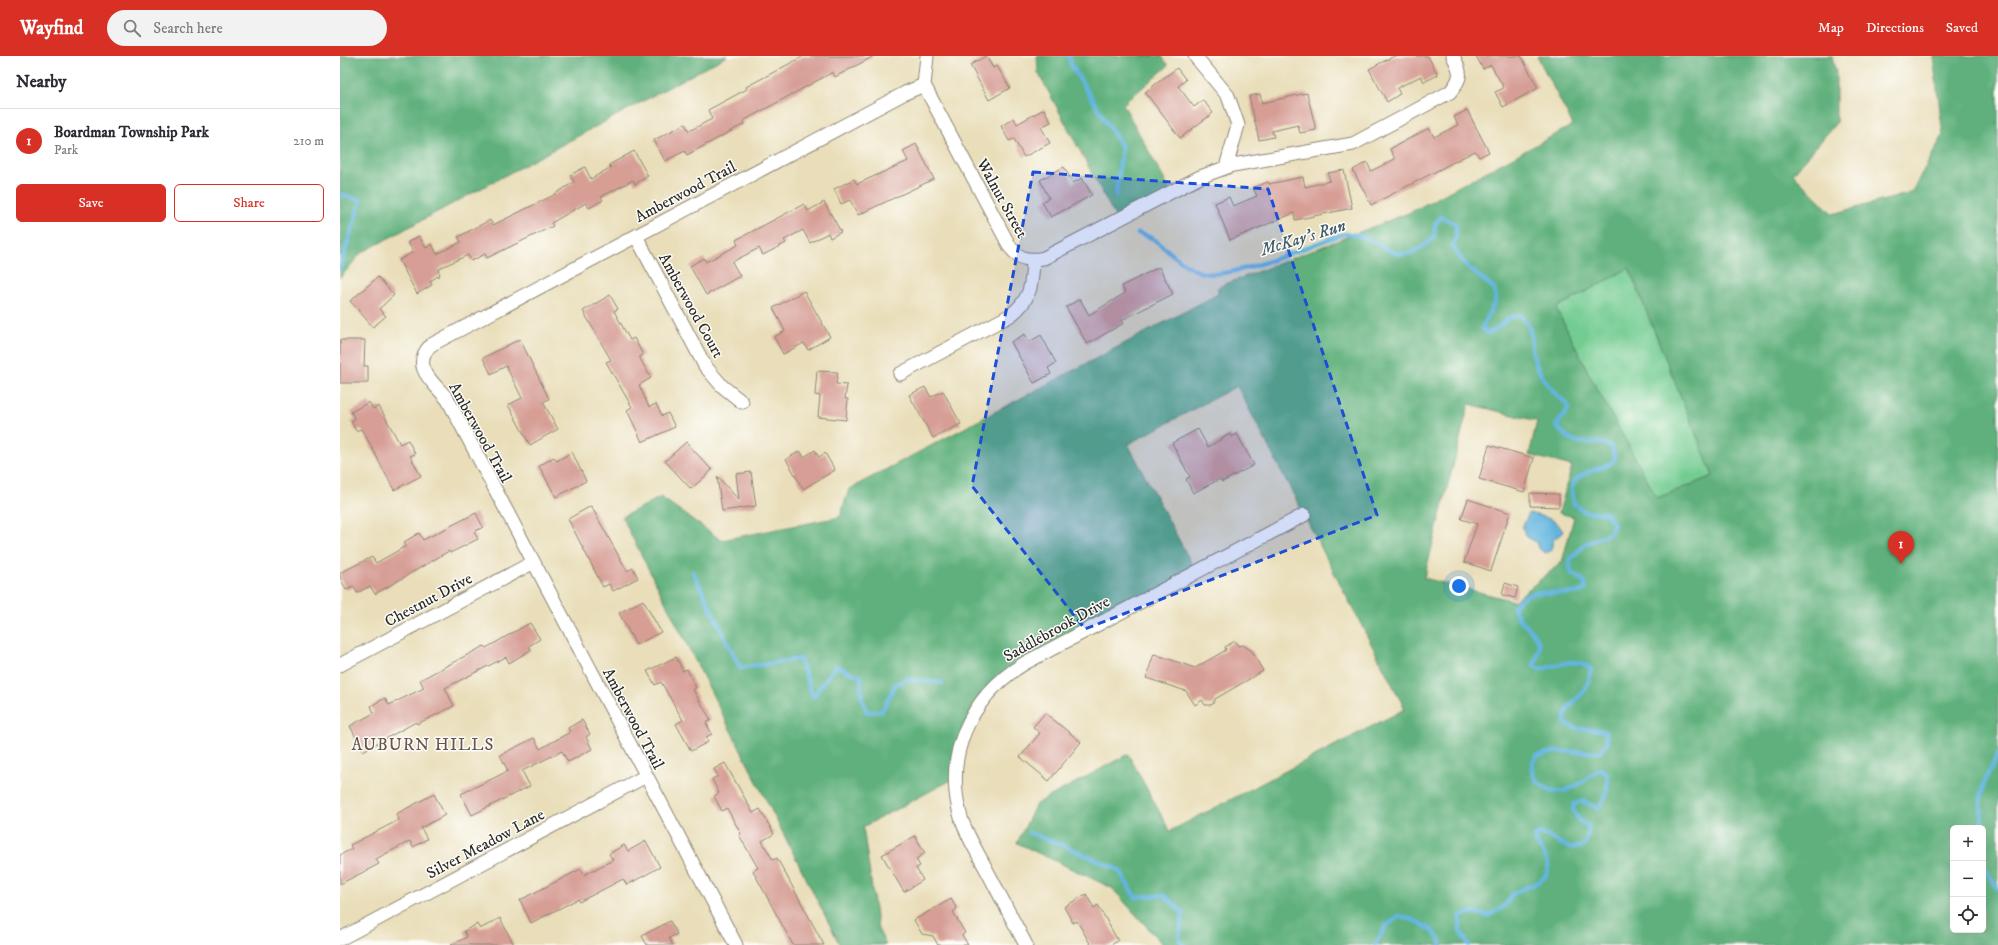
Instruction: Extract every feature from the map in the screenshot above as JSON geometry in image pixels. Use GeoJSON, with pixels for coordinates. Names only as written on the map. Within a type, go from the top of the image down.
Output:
{"type":"FeatureCollection","features":[{"type":"Feature","properties":{"kind":"street"},"geometry":{"type":"LineString","coordinates":[[924,85],[927,56]]}},
{"type":"Feature","properties":{"kind":"street"},"geometry":{"type":"LineString","coordinates":[[1195,56],[1228,96],[1238,125],[1226,167]]}},
{"type":"Feature","properties":{"kind":"street"},"geometry":{"type":"LineString","coordinates":[[900,374],[1011,315],[1020,308],[1032,284],[1033,260],[1044,258],[1200,177],[1226,167],[1353,144],[1450,92],[1459,82],[1460,69],[1453,56]]}},
{"type":"Feature","properties":{"kind":"street","name":"Amberwood Trail"},"geometry":{"type":"LineString","coordinates":[[736,945],[532,563],[448,400],[427,377],[423,369],[424,354],[431,345],[904,93],[924,85]]}},
{"type":"Feature","properties":{"kind":"street","name":"Walnut Street"},"geometry":{"type":"LineString","coordinates":[[924,85],[1010,248],[1021,259],[1033,260]]}},
{"type":"Feature","properties":{"kind":"street","name":"Amberwood Court"},"geometry":{"type":"LineString","coordinates":[[636,236],[705,366],[722,386],[742,402]]}},
{"type":"Feature","properties":{"kind":"street","name":"Saddlebrook Drive"},"geometry":{"type":"LineString","coordinates":[[1026,945],[968,834],[958,807],[955,780],[959,749],[964,732],[978,704],[1000,680],[1025,663],[1304,515]]}},
{"type":"Feature","properties":{"kind":"street","name":"Chestnut Drive"},"geometry":{"type":"LineString","coordinates":[[340,664],[532,563]]}},
{"type":"Feature","properties":{"kind":"street","name":"Silver Meadow Lane"},"geometry":{"type":"LineString","coordinates":[[340,939],[646,776]]}},
{"type":"Feature","properties":{"kind":"highlighted area"},"geometry":{"type":"Polygon","coordinates":[[[1033,172],[1268,189],[1377,515],[1085,629],[972,486],[1033,172]]]}},
{"type":"Feature","properties":{"kind":"green space"},"geometry":{"type":"Polygon","coordinates":[[[340,56],[727,56],[361,253],[340,278],[340,56]]]}},
{"type":"Feature","properties":{"kind":"green space"},"geometry":{"type":"Polygon","coordinates":[[[1037,56],[1162,56],[1168,66],[1123,104],[1171,192],[1117,220],[1038,72],[1037,56]]]}},
{"type":"Feature","properties":{"kind":"green space"},"geometry":{"type":"Polygon","coordinates":[[[1537,56],[1832,56],[1836,73],[1836,123],[1793,174],[1833,214],[1911,193],[1943,135],[1933,56],[1998,56],[1998,945],[1163,945],[1112,888],[1017,843],[1036,804],[1128,754],[1170,831],[1405,709],[1237,386],[1128,444],[1196,572],[1025,663],[978,705],[955,778],[863,827],[878,929],[886,945],[840,945],[622,517],[661,497],[721,540],[840,517],[849,489],[1218,294],[1218,287],[1411,212],[1573,125],[1537,56]],[[1629,268],[1556,308],[1590,376],[1657,498],[1713,476],[1629,268]],[[1469,404],[1424,578],[1514,601],[1562,562],[1574,517],[1559,513],[1572,466],[1529,455],[1537,421],[1469,404]]]}},
{"type":"Feature","properties":{"kind":"green space"},"geometry":{"type":"Polygon","coordinates":[[[1629,268],[1713,476],[1657,498],[1590,376],[1556,308],[1629,268]]]}},
{"type":"Feature","properties":{"kind":"water"},"geometry":{"type":"Polygon","coordinates":[[[1529,513],[1553,520],[1563,532],[1553,540],[1551,551],[1545,553],[1538,548],[1536,542],[1527,537],[1522,528],[1529,513]]]}},
{"type":"Feature","properties":{"kind":"building"},"geometry":{"type":"Polygon","coordinates":[[[804,56],[874,56],[835,77],[833,72],[743,121],[744,124],[687,155],[685,151],[665,161],[654,140],[685,124],[689,131],[712,119],[708,110],[747,89],[746,87],[804,56]]]}},
{"type":"Feature","properties":{"kind":"building"},"geometry":{"type":"Polygon","coordinates":[[[986,56],[993,68],[997,66],[1010,88],[989,100],[970,65],[986,56]]]}},
{"type":"Feature","properties":{"kind":"building"},"geometry":{"type":"Polygon","coordinates":[[[1394,56],[1428,56],[1438,75],[1424,82],[1421,76],[1397,88],[1400,94],[1387,102],[1369,69],[1394,56]]]}},
{"type":"Feature","properties":{"kind":"building"},"geometry":{"type":"Polygon","coordinates":[[[1476,56],[1521,56],[1538,88],[1503,107],[1495,92],[1504,88],[1491,65],[1483,69],[1476,56]]]}},
{"type":"Feature","properties":{"kind":"building"},"geometry":{"type":"Polygon","coordinates":[[[1177,68],[1186,80],[1178,86],[1194,107],[1203,100],[1213,113],[1180,138],[1145,92],[1177,68]]]}},
{"type":"Feature","properties":{"kind":"building"},"geometry":{"type":"Polygon","coordinates":[[[1307,93],[1316,130],[1300,133],[1298,125],[1272,131],[1274,137],[1259,140],[1249,96],[1260,94],[1262,103],[1307,93]]]}},
{"type":"Feature","properties":{"kind":"building"},"geometry":{"type":"Polygon","coordinates":[[[1044,109],[1051,122],[1041,127],[1050,143],[1024,157],[1014,139],[1009,141],[1001,126],[1014,118],[1017,124],[1044,109]]]}},
{"type":"Feature","properties":{"kind":"building"},"geometry":{"type":"Polygon","coordinates":[[[1467,110],[1489,152],[1479,157],[1475,151],[1371,205],[1353,170],[1367,162],[1371,171],[1395,159],[1390,149],[1429,128],[1434,137],[1458,125],[1454,117],[1467,110]]]}},
{"type":"Feature","properties":{"kind":"building"},"geometry":{"type":"Polygon","coordinates":[[[916,144],[934,179],[858,215],[850,200],[841,204],[834,189],[854,179],[857,184],[908,161],[903,151],[916,144]]]}},
{"type":"Feature","properties":{"kind":"building"},"geometry":{"type":"Polygon","coordinates":[[[634,151],[648,176],[635,184],[633,180],[601,197],[603,200],[589,208],[586,203],[551,223],[553,226],[487,258],[485,254],[471,261],[468,255],[444,266],[438,270],[440,275],[430,281],[432,285],[417,294],[399,260],[413,252],[408,242],[419,236],[426,248],[432,244],[437,254],[461,242],[458,237],[490,220],[493,225],[552,196],[574,182],[570,175],[585,167],[591,179],[611,167],[609,165],[634,151]]]}},
{"type":"Feature","properties":{"kind":"building"},"geometry":{"type":"Polygon","coordinates":[[[1064,167],[1073,183],[1082,178],[1092,195],[1051,217],[1042,202],[1049,198],[1040,180],[1064,167]]]}},
{"type":"Feature","properties":{"kind":"building"},"geometry":{"type":"Polygon","coordinates":[[[1344,170],[1352,208],[1295,220],[1294,213],[1230,240],[1215,203],[1229,197],[1233,206],[1257,196],[1253,188],[1268,182],[1269,184],[1303,177],[1305,187],[1330,181],[1328,173],[1344,170]]]}},
{"type":"Feature","properties":{"kind":"building"},"geometry":{"type":"Polygon","coordinates":[[[824,202],[841,232],[830,238],[828,233],[810,243],[803,230],[784,240],[786,243],[763,255],[759,248],[732,262],[740,276],[706,295],[690,266],[704,258],[706,262],[738,245],[736,240],[804,204],[808,211],[824,202]]]}},
{"type":"Feature","properties":{"kind":"building"},"geometry":{"type":"Polygon","coordinates":[[[1159,267],[1173,294],[1122,320],[1124,323],[1087,344],[1066,307],[1080,299],[1089,315],[1125,293],[1122,286],[1159,267]]]}},
{"type":"Feature","properties":{"kind":"building"},"geometry":{"type":"Polygon","coordinates":[[[378,277],[394,295],[379,309],[386,316],[373,327],[350,301],[378,277]]]}},
{"type":"Feature","properties":{"kind":"building"},"geometry":{"type":"Polygon","coordinates":[[[804,291],[830,337],[808,350],[804,343],[783,354],[774,337],[785,331],[773,308],[804,291]]]}},
{"type":"Feature","properties":{"kind":"building"},"geometry":{"type":"Polygon","coordinates":[[[610,295],[618,309],[614,311],[630,340],[634,338],[643,355],[639,357],[651,378],[639,385],[649,407],[656,404],[662,416],[668,413],[675,427],[642,442],[627,410],[632,407],[606,362],[611,360],[583,311],[610,295]]]}},
{"type":"Feature","properties":{"kind":"building"},"geometry":{"type":"Polygon","coordinates":[[[1025,334],[1029,342],[1041,335],[1056,363],[1048,368],[1051,374],[1034,383],[1011,342],[1025,334]]]}},
{"type":"Feature","properties":{"kind":"building"},"geometry":{"type":"Polygon","coordinates":[[[520,339],[549,399],[543,402],[558,429],[530,445],[508,405],[522,398],[506,366],[491,374],[483,358],[520,339]]]}},
{"type":"Feature","properties":{"kind":"building"},"geometry":{"type":"Polygon","coordinates":[[[340,340],[365,340],[364,366],[368,366],[368,383],[340,383],[340,340]]]}},
{"type":"Feature","properties":{"kind":"building"},"geometry":{"type":"Polygon","coordinates":[[[817,371],[838,372],[836,384],[847,385],[845,399],[848,399],[846,420],[818,417],[820,396],[815,395],[817,371]]]}},
{"type":"Feature","properties":{"kind":"building"},"geometry":{"type":"Polygon","coordinates":[[[925,387],[931,397],[943,391],[961,424],[933,438],[909,395],[925,387]]]}},
{"type":"Feature","properties":{"kind":"building"},"geometry":{"type":"Polygon","coordinates":[[[369,402],[373,409],[379,406],[400,444],[408,440],[415,454],[410,456],[421,476],[394,490],[361,429],[356,431],[351,421],[355,419],[351,412],[369,402]]]}},
{"type":"Feature","properties":{"kind":"building"},"geometry":{"type":"Polygon","coordinates":[[[1198,429],[1208,447],[1230,434],[1232,437],[1237,434],[1254,465],[1222,482],[1220,479],[1193,493],[1186,479],[1190,477],[1172,443],[1198,429]]]}},
{"type":"Feature","properties":{"kind":"building"},"geometry":{"type":"Polygon","coordinates":[[[686,442],[712,470],[691,489],[665,461],[686,442]]]}},
{"type":"Feature","properties":{"kind":"building"},"geometry":{"type":"Polygon","coordinates":[[[1489,445],[1534,458],[1524,492],[1479,479],[1489,445]]]}},
{"type":"Feature","properties":{"kind":"building"},"geometry":{"type":"Polygon","coordinates":[[[815,450],[819,457],[825,453],[835,470],[803,489],[786,459],[800,451],[804,457],[815,450]]]}},
{"type":"Feature","properties":{"kind":"building"},"geometry":{"type":"Polygon","coordinates":[[[572,452],[586,481],[556,497],[539,466],[554,457],[557,461],[572,452]]]}},
{"type":"Feature","properties":{"kind":"building"},"geometry":{"type":"Polygon","coordinates":[[[751,472],[756,506],[722,511],[717,476],[739,500],[736,474],[751,472]]]}},
{"type":"Feature","properties":{"kind":"building"},"geometry":{"type":"Polygon","coordinates":[[[1530,493],[1559,494],[1559,507],[1530,506],[1530,493]]]}},
{"type":"Feature","properties":{"kind":"building"},"geometry":{"type":"Polygon","coordinates":[[[1468,499],[1510,513],[1491,571],[1464,562],[1477,524],[1461,519],[1468,499]]]}},
{"type":"Feature","properties":{"kind":"building"},"geometry":{"type":"Polygon","coordinates":[[[591,506],[627,571],[633,568],[638,578],[613,591],[609,584],[603,587],[568,519],[591,506]]]}},
{"type":"Feature","properties":{"kind":"building"},"geometry":{"type":"Polygon","coordinates":[[[476,513],[483,527],[474,532],[478,539],[450,553],[449,551],[375,594],[370,586],[357,593],[354,587],[346,590],[340,577],[340,573],[372,557],[376,563],[406,546],[404,542],[419,533],[423,540],[476,513]]]}},
{"type":"Feature","properties":{"kind":"building"},"geometry":{"type":"Polygon","coordinates":[[[1505,583],[1518,587],[1515,598],[1502,595],[1505,583]]]}},
{"type":"Feature","properties":{"kind":"building"},"geometry":{"type":"Polygon","coordinates":[[[643,600],[661,632],[636,645],[619,613],[643,600]]]}},
{"type":"Feature","properties":{"kind":"building"},"geometry":{"type":"Polygon","coordinates":[[[530,623],[540,639],[529,646],[531,650],[509,663],[506,657],[445,688],[454,706],[417,724],[416,722],[363,751],[350,726],[374,713],[371,706],[385,698],[389,705],[424,688],[420,680],[484,646],[486,648],[530,623]]]}},
{"type":"Feature","properties":{"kind":"building"},"geometry":{"type":"Polygon","coordinates":[[[1235,641],[1238,646],[1243,645],[1252,651],[1263,671],[1215,699],[1213,704],[1205,705],[1202,700],[1195,705],[1186,691],[1146,678],[1154,654],[1195,668],[1226,650],[1225,647],[1235,641]]]}},
{"type":"Feature","properties":{"kind":"building"},"geometry":{"type":"Polygon","coordinates":[[[676,657],[683,671],[687,669],[696,688],[693,690],[711,720],[706,723],[712,734],[706,737],[708,742],[691,751],[676,724],[683,720],[661,682],[655,685],[647,671],[676,657]]]}},
{"type":"Feature","properties":{"kind":"building"},"geometry":{"type":"Polygon","coordinates":[[[1045,713],[1081,742],[1049,781],[1020,757],[1040,733],[1033,727],[1045,713]]]}},
{"type":"Feature","properties":{"kind":"building"},"geometry":{"type":"Polygon","coordinates":[[[582,720],[590,734],[586,737],[592,749],[568,762],[562,751],[522,771],[530,786],[472,815],[461,794],[508,771],[500,755],[534,738],[540,749],[570,732],[568,728],[582,720]]]}},
{"type":"Feature","properties":{"kind":"building"},"geometry":{"type":"Polygon","coordinates":[[[725,763],[753,813],[760,809],[774,834],[762,841],[773,860],[777,858],[824,945],[793,945],[753,871],[758,868],[739,835],[741,834],[727,808],[722,811],[714,796],[719,793],[712,779],[718,776],[714,769],[725,763]]]}},
{"type":"Feature","properties":{"kind":"building"},"geometry":{"type":"Polygon","coordinates":[[[434,794],[445,815],[421,828],[427,839],[413,847],[410,841],[376,859],[379,864],[340,884],[340,855],[352,849],[350,845],[399,820],[396,814],[434,794]]]}},
{"type":"Feature","properties":{"kind":"building"},"geometry":{"type":"Polygon","coordinates":[[[915,836],[925,853],[916,859],[920,866],[916,868],[923,880],[904,892],[882,855],[915,836]]]}},
{"type":"Feature","properties":{"kind":"building"},"geometry":{"type":"Polygon","coordinates":[[[646,841],[660,867],[627,885],[623,879],[579,902],[578,899],[531,923],[520,900],[581,869],[584,875],[613,860],[609,854],[624,845],[628,851],[646,841]]]}},
{"type":"Feature","properties":{"kind":"building"},"geometry":{"type":"Polygon","coordinates":[[[1086,894],[1094,908],[1098,905],[1118,941],[1111,945],[1091,945],[1077,921],[1073,923],[1064,907],[1086,894]]]}},
{"type":"Feature","properties":{"kind":"building"},"geometry":{"type":"Polygon","coordinates":[[[951,899],[957,909],[953,912],[965,933],[962,935],[968,945],[938,945],[933,936],[922,934],[914,920],[951,899]]]}},
{"type":"Feature","properties":{"kind":"building"},"geometry":{"type":"Polygon","coordinates":[[[500,918],[514,945],[451,945],[467,937],[464,931],[477,924],[480,929],[500,918]]]}},
{"type":"Feature","properties":{"kind":"building"},"geometry":{"type":"Polygon","coordinates":[[[670,921],[677,934],[669,938],[673,945],[647,945],[642,936],[670,921]]]}},
{"type":"Feature","properties":{"kind":"waterway","name":"McKay's Run"},"geometry":{"type":"LineString","coordinates":[[1069,56],[1071,65],[1122,147],[1116,195]]}},
{"type":"Feature","properties":{"kind":"waterway"},"geometry":{"type":"LineString","coordinates":[[340,194],[361,200],[340,268]]}},
{"type":"Feature","properties":{"kind":"waterway","name":"McKay's Run"},"geometry":{"type":"LineString","coordinates":[[1138,233],[1153,239],[1182,262],[1194,269],[1200,272],[1213,274],[1250,267],[1344,234],[1357,235],[1369,239],[1398,254],[1409,254],[1420,249],[1434,237],[1435,224],[1441,217],[1456,224],[1456,235],[1453,245],[1461,259],[1470,270],[1494,288],[1496,299],[1482,328],[1488,333],[1492,332],[1508,319],[1513,317],[1519,315],[1525,320],[1530,332],[1533,357],[1536,364],[1550,388],[1565,402],[1569,408],[1556,426],[1572,440],[1606,444],[1611,446],[1615,458],[1613,462],[1578,478],[1572,488],[1574,504],[1585,512],[1606,513],[1614,524],[1610,533],[1585,544],[1569,561],[1571,573],[1584,581],[1586,589],[1568,593],[1530,594],[1522,598],[1514,606],[1519,617],[1538,640],[1539,645],[1534,666],[1540,669],[1572,662],[1585,665],[1591,669],[1586,688],[1566,712],[1565,723],[1575,728],[1596,729],[1606,732],[1607,743],[1600,752],[1560,751],[1536,756],[1532,768],[1534,776],[1536,780],[1544,787],[1554,791],[1563,791],[1578,785],[1600,768],[1607,774],[1606,796],[1598,808],[1582,801],[1574,804],[1573,809],[1579,821],[1589,826],[1585,845],[1578,847],[1566,846],[1538,833],[1535,837],[1536,841],[1546,857],[1548,864],[1548,871],[1545,876],[1536,884],[1513,894],[1504,906],[1488,916],[1474,912],[1460,916],[1460,931],[1469,945]]}},
{"type":"Feature","properties":{"kind":"waterway"},"geometry":{"type":"LineString","coordinates":[[693,572],[740,668],[800,659],[813,697],[836,666],[861,677],[861,696],[867,712],[882,711],[895,685],[906,679],[942,683]]}},
{"type":"Feature","properties":{"kind":"waterway"},"geometry":{"type":"LineString","coordinates":[[1982,825],[1982,791],[1985,780],[1998,755]]}},
{"type":"Feature","properties":{"kind":"waterway"},"geometry":{"type":"LineString","coordinates":[[1029,833],[1065,846],[1119,870],[1135,897],[1164,895],[1183,913],[1179,939],[1183,945]]}},
{"type":"Feature","properties":{"kind":"waterway"},"geometry":{"type":"LineString","coordinates":[[1986,871],[1998,889]]}},
{"type":"Feature","properties":{"kind":"waterway","name":"McKay's Run"},"geometry":{"type":"LineString","coordinates":[[1375,945],[1385,927],[1399,916],[1418,922],[1430,930],[1439,939],[1441,945]]}},
{"type":"Feature","properties":{"kind":"place","name":"Boardman Township Park"},"geometry":{"type":"Point","coordinates":[1901,564]}},
{"type":"Feature","properties":{"kind":"district","name":"AUBURN HILLS"},"geometry":{"type":"Point","coordinates":[423,744]}}]}
